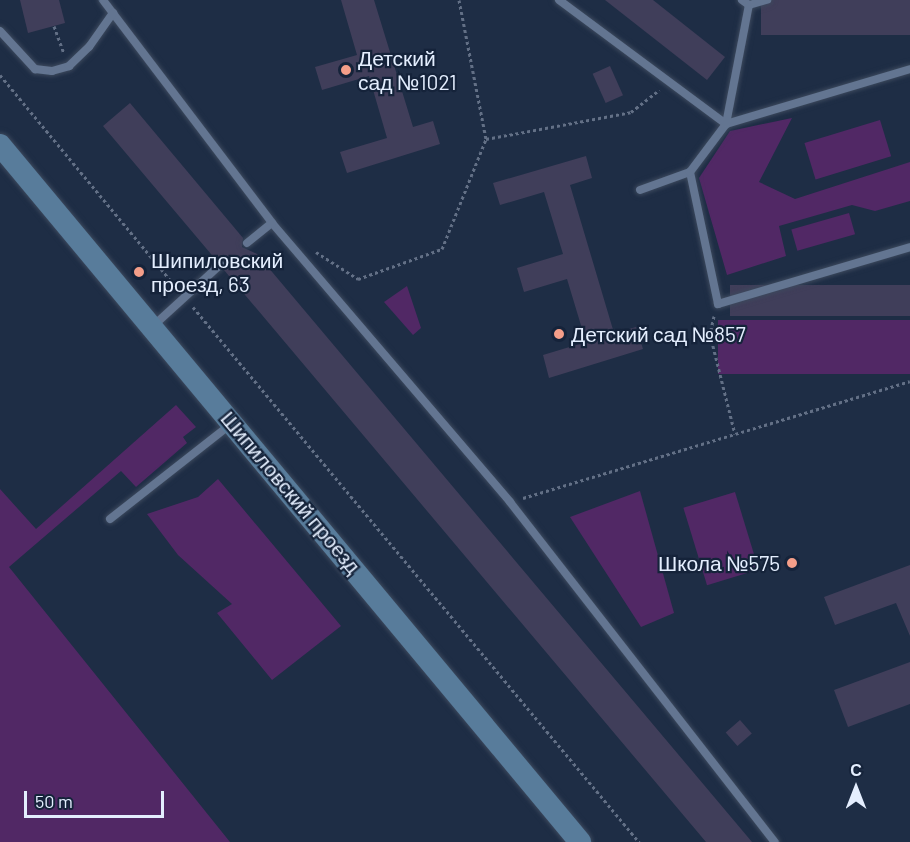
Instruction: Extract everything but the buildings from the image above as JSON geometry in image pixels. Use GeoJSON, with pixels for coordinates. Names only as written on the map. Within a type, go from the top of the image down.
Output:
{"type":"FeatureCollection","features":[{"type":"Feature","properties":{"kind":"main road","name":"Шипиловский проезд"},"geometry":{"type":"LineString","coordinates":[[0,145],[233,422],[580,842]]}},
{"type":"Feature","properties":{"kind":"lane"},"geometry":{"type":"LineString","coordinates":[[103,0],[272,224],[510,502],[775,842]]}},
{"type":"Feature","properties":{"kind":"lane"},"geometry":{"type":"LineString","coordinates":[[559,0],[726,124]]}},
{"type":"Feature","properties":{"kind":"lane"},"geometry":{"type":"LineString","coordinates":[[640,190],[690,172],[726,124],[746,3],[767,0]]}},
{"type":"Feature","properties":{"kind":"lane"},"geometry":{"type":"LineString","coordinates":[[0,31],[35,69],[69,66],[113,14]]}},
{"type":"Feature","properties":{"kind":"lane"},"geometry":{"type":"LineString","coordinates":[[726,124],[910,69]]}},
{"type":"Feature","properties":{"kind":"lane"},"geometry":{"type":"LineString","coordinates":[[690,172],[718,304],[910,247]]}},
{"type":"Feature","properties":{"kind":"lane"},"geometry":{"type":"LineString","coordinates":[[248,243],[272,224]]}},
{"type":"Feature","properties":{"kind":"lane"},"geometry":{"type":"LineString","coordinates":[[153,326],[220,265]]}},
{"type":"Feature","properties":{"kind":"lane"},"geometry":{"type":"LineString","coordinates":[[110,519],[233,422]]}},
{"type":"Feature","properties":{"kind":"path"},"geometry":{"type":"LineString","coordinates":[[310,248],[358,279],[442,249],[486,139],[459,0]]}},
{"type":"Feature","properties":{"kind":"path"},"geometry":{"type":"LineString","coordinates":[[54,26],[69,66]]}},
{"type":"Feature","properties":{"kind":"path"},"geometry":{"type":"LineString","coordinates":[[0,75],[639,842]]}},
{"type":"Feature","properties":{"kind":"path"},"geometry":{"type":"LineString","coordinates":[[486,139],[631,112],[669,81]]}},
{"type":"Feature","properties":{"kind":"path"},"geometry":{"type":"LineString","coordinates":[[718,304],[710,334],[735,434]]}},
{"type":"Feature","properties":{"kind":"path"},"geometry":{"type":"LineString","coordinates":[[510,502],[910,381]]}},
{"type":"Feature","properties":{"kind":"shaded area"},"geometry":{"type":"Polygon","coordinates":[[[792,118],[759,182],[795,199],[910,162],[910,201],[875,211],[852,205],[779,226],[786,256],[727,275],[699,178],[730,131],[792,118]]]}},
{"type":"Feature","properties":{"kind":"shaded area"},"geometry":{"type":"Polygon","coordinates":[[[880,120],[891,156],[816,179],[804,143],[880,120]]]}},
{"type":"Feature","properties":{"kind":"shaded area"},"geometry":{"type":"Polygon","coordinates":[[[849,213],[855,234],[797,251],[791,230],[849,213]]]}},
{"type":"Feature","properties":{"kind":"shaded area"},"geometry":{"type":"Polygon","coordinates":[[[407,286],[421,328],[413,335],[384,302],[407,286]]]}},
{"type":"Feature","properties":{"kind":"shaded area"},"geometry":{"type":"Polygon","coordinates":[[[718,320],[910,320],[910,374],[718,374],[718,320]]]}},
{"type":"Feature","properties":{"kind":"shaded area"},"geometry":{"type":"Polygon","coordinates":[[[176,405],[196,427],[183,437],[187,443],[136,487],[121,471],[9,567],[230,842],[0,842],[0,489],[36,529],[176,405]]]}},
{"type":"Feature","properties":{"kind":"shaded area"},"geometry":{"type":"Polygon","coordinates":[[[218,479],[341,626],[272,680],[217,613],[232,604],[178,555],[147,514],[198,497],[218,479]]]}},
{"type":"Feature","properties":{"kind":"shaded area"},"geometry":{"type":"Polygon","coordinates":[[[640,491],[674,613],[641,627],[570,517],[640,491]]]}},
{"type":"Feature","properties":{"kind":"shaded area"},"geometry":{"type":"Polygon","coordinates":[[[735,492],[759,569],[707,585],[683,508],[735,492]]]}},
{"type":"Feature","properties":{"kind":"place","name":"Детский сад №1021"},"geometry":{"type":"Point","coordinates":[346,70]}},
{"type":"Feature","properties":{"kind":"place","name":"Шипиловский проезд, 63"},"geometry":{"type":"Point","coordinates":[139,272]}},
{"type":"Feature","properties":{"kind":"place","name":"Детский сад №857"},"geometry":{"type":"Point","coordinates":[559,334]}},
{"type":"Feature","properties":{"kind":"place","name":"Школа №575"},"geometry":{"type":"Point","coordinates":[792,563]}}]}
